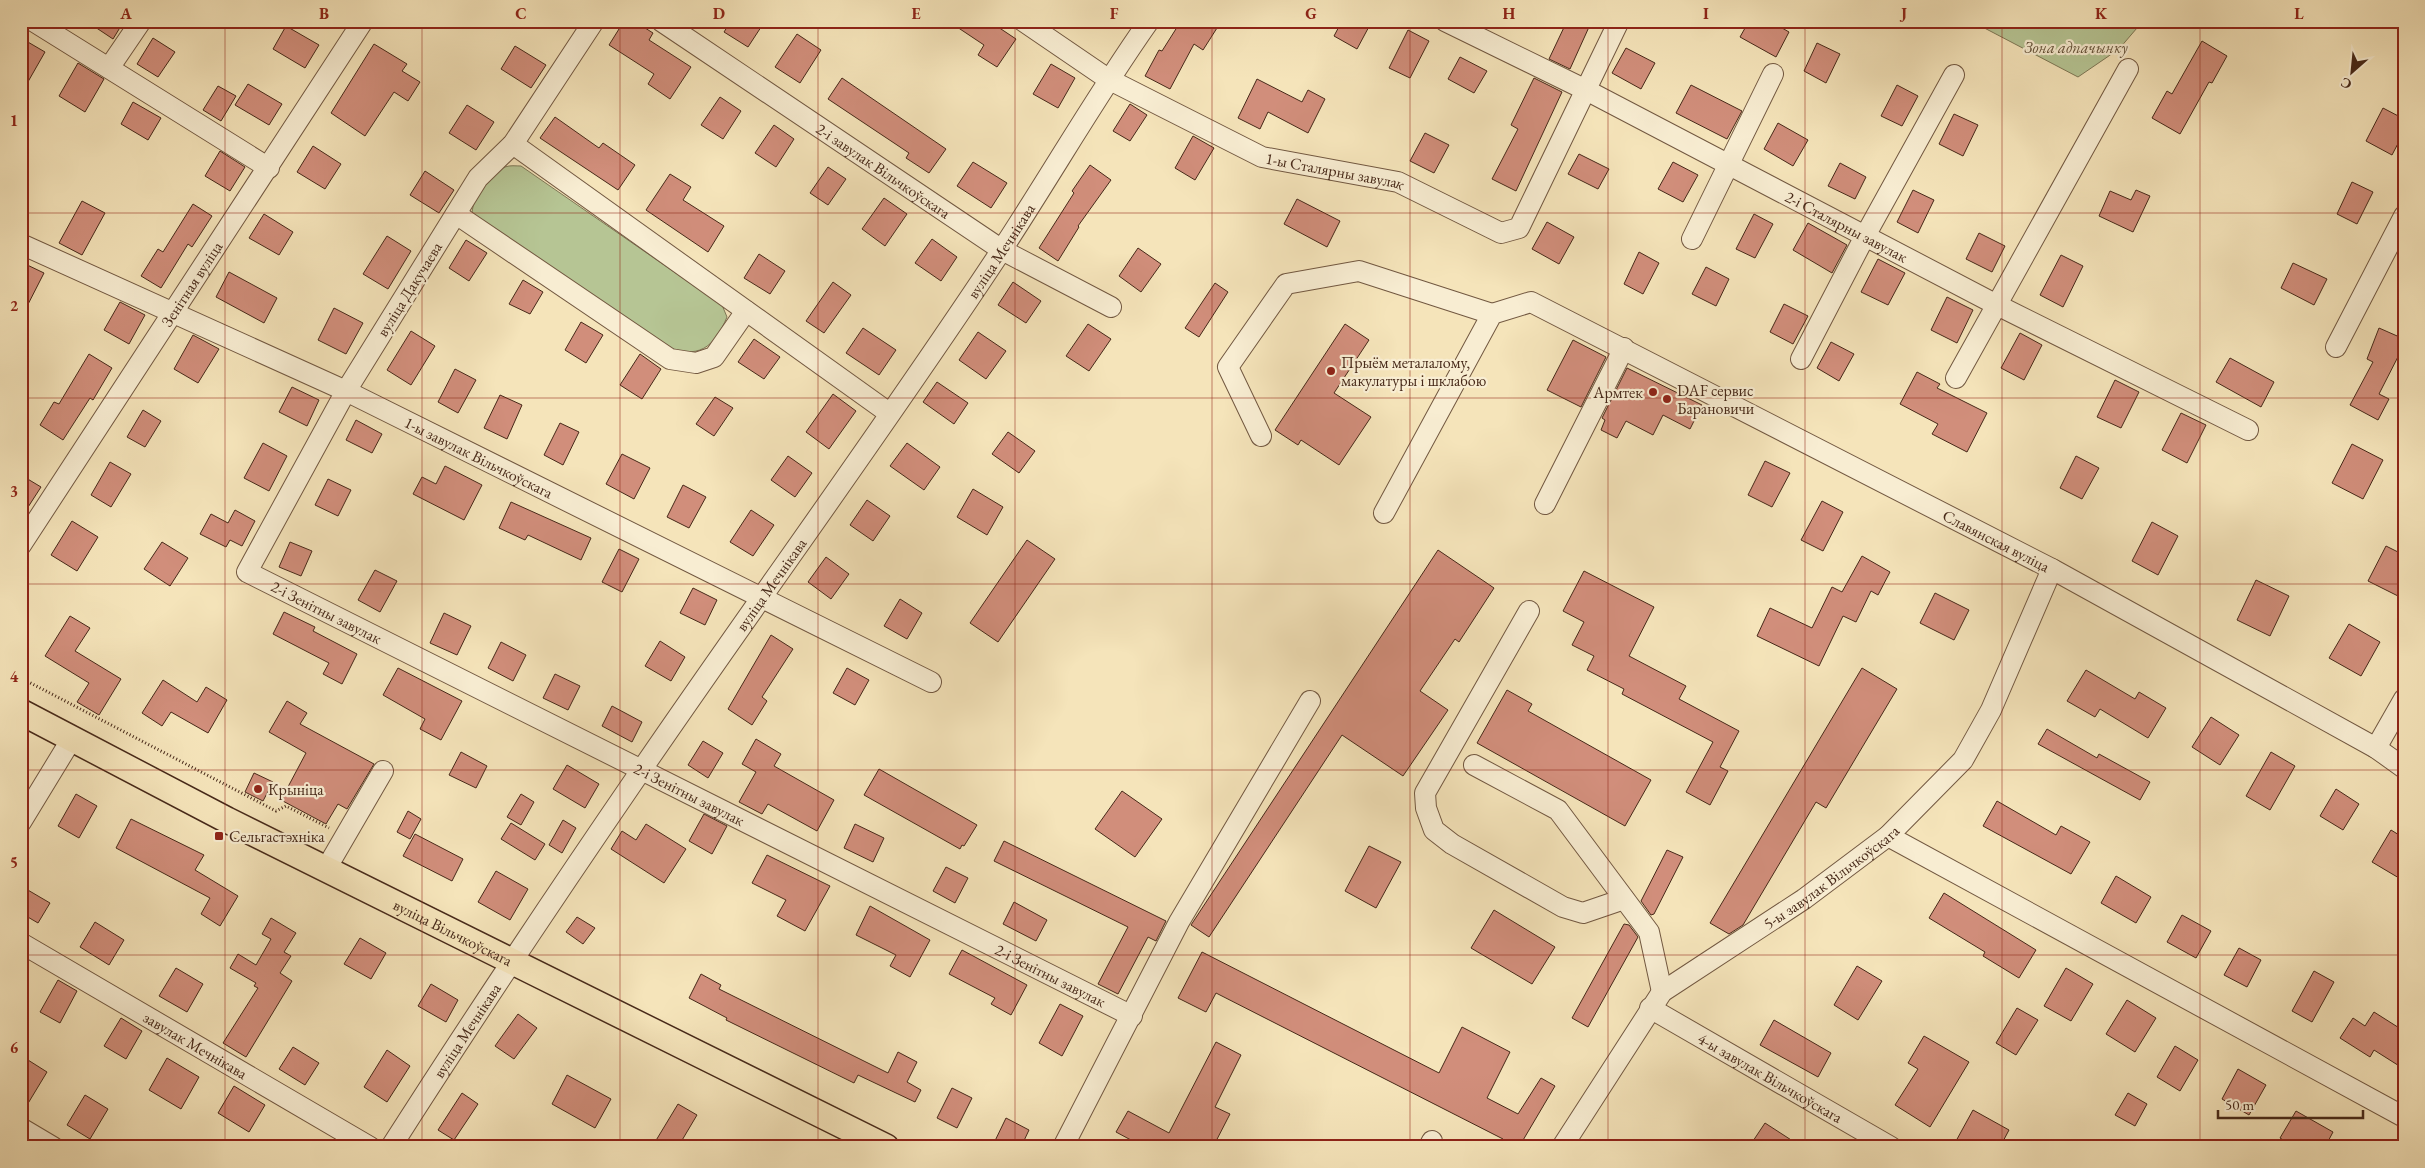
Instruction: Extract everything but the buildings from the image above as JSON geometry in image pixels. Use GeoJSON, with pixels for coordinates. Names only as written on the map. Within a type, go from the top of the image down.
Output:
{"type":"FeatureCollection","features":[{"type":"Feature","properties":{"kind":"main road","name":"вуліца Вільчкоўскага"},"geometry":{"type":"LineString","coordinates":[[21,712],[71,740],[332,859],[512,961],[886,1147]]}},
{"type":"Feature","properties":{"kind":"street"},"geometry":{"type":"LineString","coordinates":[[33,21],[269,168]]}},
{"type":"Feature","properties":{"kind":"street"},"geometry":{"type":"LineString","coordinates":[[109,68],[140,21]]}},
{"type":"Feature","properties":{"kind":"street","name":"Зенітная вуліца"},"geometry":{"type":"LineString","coordinates":[[21,545],[269,168],[363,21]]}},
{"type":"Feature","properties":{"kind":"street","name":"вуліца Дакучаева"},"geometry":{"type":"LineString","coordinates":[[246,572],[346,391],[478,178],[513,144],[594,21]]}},
{"type":"Feature","properties":{"kind":"street","name":"2-і завулак Вільчкоўскага"},"geometry":{"type":"LineString","coordinates":[[661,21],[1002,250],[1111,307]]}},
{"type":"Feature","properties":{"kind":"street","name":"1-ы Сталярны завулак"},"geometry":{"type":"LineString","coordinates":[[1022,21],[1108,79],[1262,157],[1398,182],[1501,233],[1519,228],[1619,21]]}},
{"type":"Feature","properties":{"kind":"street","name":"вуліца Мечнікава"},"geometry":{"type":"LineString","coordinates":[[391,1147],[512,961],[641,770],[764,597],[1002,250],[1108,79],[1149,21]]}},
{"type":"Feature","properties":{"kind":"street","name":"2-і Сталярны завулак"},"geometry":{"type":"LineString","coordinates":[[1445,21],[1586,90],[1995,304],[2248,430]]}},
{"type":"Feature","properties":{"kind":"street"},"geometry":{"type":"LineString","coordinates":[[1956,378],[1995,304],[2128,69]]}},
{"type":"Feature","properties":{"kind":"street"},"geometry":{"type":"LineString","coordinates":[[1692,239],[1773,74]]}},
{"type":"Feature","properties":{"kind":"street"},"geometry":{"type":"LineString","coordinates":[[1801,359],[1865,236],[1954,75]]}},
{"type":"Feature","properties":{"kind":"street"},"geometry":{"type":"LineString","coordinates":[[513,144],[889,414]]}},
{"type":"Feature","properties":{"kind":"street"},"geometry":{"type":"LineString","coordinates":[[456,214],[670,359],[696,363],[714,357],[746,311]]}},
{"type":"Feature","properties":{"kind":"street"},"geometry":{"type":"LineString","coordinates":[[2336,347],[2404,216]]}},
{"type":"Feature","properties":{"kind":"street","name":"1-ы завулак Вільчкоўскага"},"geometry":{"type":"LineString","coordinates":[[21,244],[175,312],[346,391],[764,597],[931,682]]}},
{"type":"Feature","properties":{"kind":"street"},"geometry":{"type":"LineString","coordinates":[[1261,436],[1228,367],[1286,284],[1359,271],[1492,314],[1384,513]]}},
{"type":"Feature","properties":{"kind":"street","name":"Славянская вуліца"},"geometry":{"type":"LineString","coordinates":[[1492,314],[1531,302],[1582,326],[2052,569],[2376,748],[2404,768]]}},
{"type":"Feature","properties":{"kind":"street"},"geometry":{"type":"LineString","coordinates":[[1544,504],[1624,348]]}},
{"type":"Feature","properties":{"kind":"street","name":"5-ы завулак Вільчкоўскага"},"geometry":{"type":"LineString","coordinates":[[1562,1147],[1662,992],[1804,899],[1888,836],[1963,760],[1991,710],[2052,569]]}},
{"type":"Feature","properties":{"kind":"street","name":"2-і Зенітны завулак"},"geometry":{"type":"LineString","coordinates":[[246,572],[1132,1016]]}},
{"type":"Feature","properties":{"kind":"street"},"geometry":{"type":"LineString","coordinates":[[1529,611],[1425,793],[1426,808],[1434,830],[1452,844],[1563,908],[1583,913],[1624,899]]}},
{"type":"Feature","properties":{"kind":"street"},"geometry":{"type":"LineString","coordinates":[[2376,748],[2404,699]]}},
{"type":"Feature","properties":{"kind":"street"},"geometry":{"type":"LineString","coordinates":[[1063,1147],[1179,922],[1310,701]]}},
{"type":"Feature","properties":{"kind":"street"},"geometry":{"type":"LineString","coordinates":[[21,822],[71,740]]}},
{"type":"Feature","properties":{"kind":"street"},"geometry":{"type":"LineString","coordinates":[[1474,765],[1558,810],[1649,932],[1662,992]]}},
{"type":"Feature","properties":{"kind":"street"},"geometry":{"type":"LineString","coordinates":[[332,859],[383,771]]}},
{"type":"Feature","properties":{"kind":"street"},"geometry":{"type":"LineString","coordinates":[[1888,836],[2404,1117]]}},
{"type":"Feature","properties":{"kind":"street","name":"завулак Мечнікава"},"geometry":{"type":"LineString","coordinates":[[21,943],[370,1147]]}},
{"type":"Feature","properties":{"kind":"street","name":"4-ы завулак Вільчкоўскага"},"geometry":{"type":"LineString","coordinates":[[1650,1008],[1891,1147]]}},
{"type":"Feature","properties":{"kind":"street"},"geometry":{"type":"LineString","coordinates":[[21,1128],[53,1147]]}},
{"type":"Feature","properties":{"kind":"path"},"geometry":{"type":"LineString","coordinates":[[21,678],[276,811],[286,806],[329,828],[327,842],[332,859]]}},
{"type":"Feature","properties":{"kind":"green space","name":"Зона адпачынку"},"geometry":{"type":"Polygon","coordinates":[[[1971,21],[2143,21],[2119,49],[2078,77],[1971,21]]]}},
{"type":"Feature","properties":{"kind":"green space"},"geometry":{"type":"Polygon","coordinates":[[[507,166],[521,166],[722,305],[727,317],[716,337],[704,348],[696,351],[687,352],[665,346],[472,213],[475,200],[493,174],[507,166]]]}},
{"type":"Feature","properties":{"kind":"place","name":"Прыём металалому, макулатуры і шклабою"},"geometry":{"type":"Point","coordinates":[1331,371]}},
{"type":"Feature","properties":{"kind":"place","name":"Армтек"},"geometry":{"type":"Point","coordinates":[1653,392]}},
{"type":"Feature","properties":{"kind":"place","name":"DAF сервис Барановичи"},"geometry":{"type":"Point","coordinates":[1667,399]}},
{"type":"Feature","properties":{"kind":"place","name":"Крыніца"},"geometry":{"type":"Point","coordinates":[258,789]}},
{"type":"Feature","properties":{"kind":"place","name":"Сельгастэхніка"},"geometry":{"type":"Point","coordinates":[219,836]}}]}
